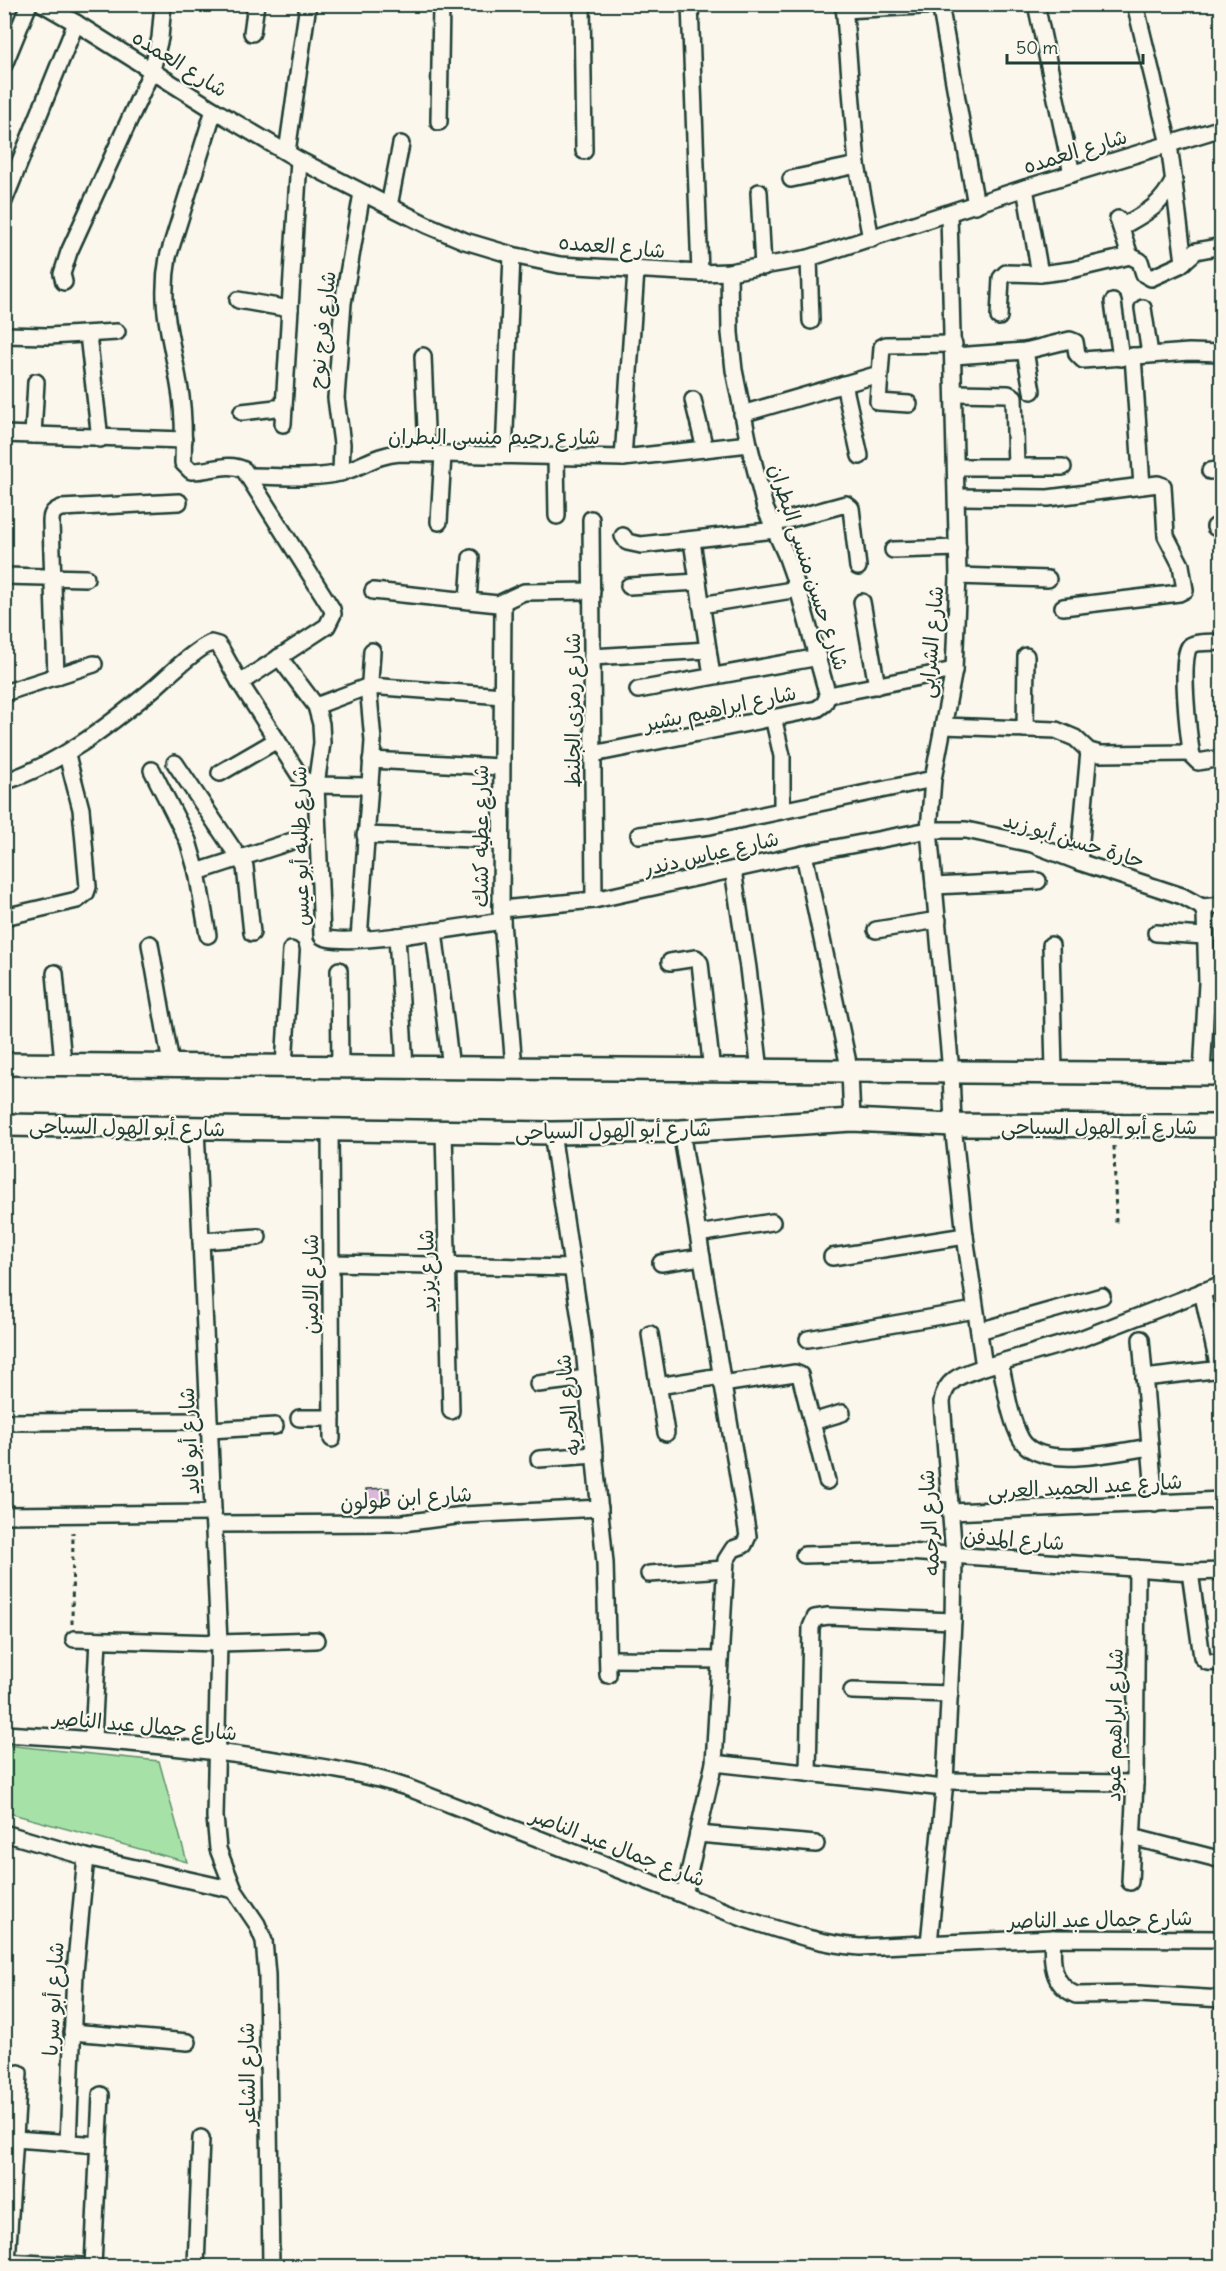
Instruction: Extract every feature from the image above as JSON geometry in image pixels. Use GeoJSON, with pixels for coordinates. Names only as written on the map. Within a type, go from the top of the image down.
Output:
{"type":"FeatureCollection","features":[{"type":"Feature","properties":{"kind":"main road"},"geometry":{"type":"LineString","coordinates":[[4,1064],[1212,1074]]}},
{"type":"Feature","properties":{"kind":"main road","name":"شارع أبو الهول السياحى"},"geometry":{"type":"LineString","coordinates":[[4,1125],[552,1133],[681,1131],[852,1120],[953,1125],[1221,1126]]}},
{"type":"Feature","properties":{"kind":"street"},"geometry":{"type":"LineString","coordinates":[[4,65],[29,4]]}},
{"type":"Feature","properties":{"kind":"street","name":"شارع العمده"},"geometry":{"type":"LineString","coordinates":[[43,4],[71,15],[214,111],[362,193],[465,241],[512,255],[560,265],[700,273],[729,272],[808,258],[1221,128]]}},
{"type":"Feature","properties":{"kind":"street"},"geometry":{"type":"LineString","coordinates":[[64,282],[62,274],[69,252],[152,70],[160,38],[163,4]]}},
{"type":"Feature","properties":{"kind":"street"},"geometry":{"type":"LineString","coordinates":[[252,33],[256,4]]}},
{"type":"Feature","properties":{"kind":"street"},"geometry":{"type":"LineString","coordinates":[[283,424],[290,309],[292,156],[308,4]]}},
{"type":"Feature","properties":{"kind":"street"},"geometry":{"type":"LineString","coordinates":[[439,122],[441,4]]}},
{"type":"Feature","properties":{"kind":"street"},"geometry":{"type":"LineString","coordinates":[[582,4],[584,151]]}},
{"type":"Feature","properties":{"kind":"street"},"geometry":{"type":"LineString","coordinates":[[690,4],[700,273]]}},
{"type":"Feature","properties":{"kind":"street"},"geometry":{"type":"LineString","coordinates":[[1036,4],[1072,174]]}},
{"type":"Feature","properties":{"kind":"street"},"geometry":{"type":"LineString","coordinates":[[1135,4],[1169,144],[1184,262]]}},
{"type":"Feature","properties":{"kind":"street"},"geometry":{"type":"LineString","coordinates":[[871,239],[857,165],[844,7],[940,5],[976,205]]}},
{"type":"Feature","properties":{"kind":"street"},"geometry":{"type":"LineString","coordinates":[[4,201],[71,15]]}},
{"type":"Feature","properties":{"kind":"street"},"geometry":{"type":"LineString","coordinates":[[4,434],[184,440],[180,387],[164,314],[164,276],[214,111]]}},
{"type":"Feature","properties":{"kind":"street"},"geometry":{"type":"LineString","coordinates":[[389,206],[401,144]]}},
{"type":"Feature","properties":{"kind":"street"},"geometry":{"type":"LineString","coordinates":[[791,179],[857,165]]}},
{"type":"Feature","properties":{"kind":"street"},"geometry":{"type":"LineString","coordinates":[[1124,257],[1119,223],[1152,210],[1174,180]]}},
{"type":"Feature","properties":{"kind":"street"},"geometry":{"type":"LineString","coordinates":[[1025,188],[1040,274]]}},
{"type":"Feature","properties":{"kind":"street"},"geometry":{"type":"LineString","coordinates":[[759,192],[763,267]]}},
{"type":"Feature","properties":{"kind":"street","name":"شارع فرج نوح"},"geometry":{"type":"LineString","coordinates":[[341,473],[342,444],[336,398],[343,303],[362,193]]}},
{"type":"Feature","properties":{"kind":"street","name":"شارع الشرابى"},"geometry":{"type":"LineString","coordinates":[[949,214],[958,576],[954,670],[933,779],[929,830],[951,1072],[953,1125]]}},
{"type":"Feature","properties":{"kind":"street"},"geometry":{"type":"LineString","coordinates":[[999,317],[1003,275],[1071,270],[1124,257],[1140,261],[1144,274],[1148,278],[1184,262],[1196,251],[1221,246]]}},
{"type":"Feature","properties":{"kind":"street"},"geometry":{"type":"LineString","coordinates":[[504,455],[512,255]]}},
{"type":"Feature","properties":{"kind":"street"},"geometry":{"type":"LineString","coordinates":[[808,258],[811,321]]}},
{"type":"Feature","properties":{"kind":"street"},"geometry":{"type":"LineString","coordinates":[[623,458],[636,271]]}},
{"type":"Feature","properties":{"kind":"street","name":"شارع حسن منسى البطران"},"geometry":{"type":"LineString","coordinates":[[729,272],[730,333],[734,370],[749,444],[765,508],[798,589],[819,657],[828,696]]}},
{"type":"Feature","properties":{"kind":"street"},"geometry":{"type":"LineString","coordinates":[[238,300],[290,309]]}},
{"type":"Feature","properties":{"kind":"street"},"geometry":{"type":"LineString","coordinates":[[1113,302],[1127,357],[1142,486]]}},
{"type":"Feature","properties":{"kind":"street"},"geometry":{"type":"LineString","coordinates":[[1143,308],[1150,354]]}},
{"type":"Feature","properties":{"kind":"street"},"geometry":{"type":"LineString","coordinates":[[4,335],[88,335],[117,332]]}},
{"type":"Feature","properties":{"kind":"street"},"geometry":{"type":"LineString","coordinates":[[88,335],[100,438]]}},
{"type":"Feature","properties":{"kind":"street"},"geometry":{"type":"LineString","coordinates":[[909,404],[878,402],[881,350],[886,345],[954,350],[1025,351],[1070,340],[1075,342],[1077,354],[1083,360],[1189,352],[1221,353]]}},
{"type":"Feature","properties":{"kind":"street"},"geometry":{"type":"LineString","coordinates":[[1025,351],[1032,391]]}},
{"type":"Feature","properties":{"kind":"street"},"geometry":{"type":"LineString","coordinates":[[423,356],[427,453]]}},
{"type":"Feature","properties":{"kind":"street"},"geometry":{"type":"LineString","coordinates":[[742,414],[879,374]]}},
{"type":"Feature","properties":{"kind":"street"},"geometry":{"type":"LineString","coordinates":[[33,435],[36,382]]}},
{"type":"Feature","properties":{"kind":"street"},"geometry":{"type":"LineString","coordinates":[[844,384],[860,456]]}},
{"type":"Feature","properties":{"kind":"street"},"geometry":{"type":"LineString","coordinates":[[955,393],[1008,394],[1014,397],[1016,467]]}},
{"type":"Feature","properties":{"kind":"street"},"geometry":{"type":"LineString","coordinates":[[693,400],[705,449]]}},
{"type":"Feature","properties":{"kind":"street"},"geometry":{"type":"LineString","coordinates":[[243,412],[284,407]]}},
{"type":"Feature","properties":{"kind":"street","name":"شارع رحيم منسى البطران"},"geometry":{"type":"LineString","coordinates":[[184,440],[183,463],[191,471],[238,466],[250,476],[341,473],[383,454],[623,458],[749,444]]}},
{"type":"Feature","properties":{"kind":"street"},"geometry":{"type":"LineString","coordinates":[[439,522],[443,455]]}},
{"type":"Feature","properties":{"kind":"street"},"geometry":{"type":"LineString","coordinates":[[556,457],[557,516]]}},
{"type":"Feature","properties":{"kind":"street"},"geometry":{"type":"LineString","coordinates":[[956,467],[1064,467]]}},
{"type":"Feature","properties":{"kind":"street"},"geometry":{"type":"LineString","coordinates":[[240,683],[327,626],[333,614],[250,476]]}},
{"type":"Feature","properties":{"kind":"street"},"geometry":{"type":"LineString","coordinates":[[957,497],[1048,498],[1161,484],[1165,488],[1166,536],[1181,565],[1185,590],[1179,593],[1063,607]]}},
{"type":"Feature","properties":{"kind":"street"},"geometry":{"type":"LineString","coordinates":[[56,677],[51,516],[55,510],[179,502]]}},
{"type":"Feature","properties":{"kind":"street"},"geometry":{"type":"LineString","coordinates":[[623,536],[627,542],[641,545],[692,541],[774,527],[846,504],[850,508],[858,567]]}},
{"type":"Feature","properties":{"kind":"street","name":"شارع رمزى الجلنط"},"geometry":{"type":"LineString","coordinates":[[591,519],[594,900]]}},
{"type":"Feature","properties":{"kind":"street"},"geometry":{"type":"LineString","coordinates":[[692,541],[712,676]]}},
{"type":"Feature","properties":{"kind":"street"},"geometry":{"type":"LineString","coordinates":[[893,550],[958,548]]}},
{"type":"Feature","properties":{"kind":"street"},"geometry":{"type":"LineString","coordinates":[[468,600],[471,558]]}},
{"type":"Feature","properties":{"kind":"street"},"geometry":{"type":"LineString","coordinates":[[4,576],[86,578]]}},
{"type":"Feature","properties":{"kind":"street"},"geometry":{"type":"LineString","coordinates":[[958,576],[1048,579]]}},
{"type":"Feature","properties":{"kind":"street"},"geometry":{"type":"LineString","coordinates":[[629,585],[698,582]]}},
{"type":"Feature","properties":{"kind":"street"},"geometry":{"type":"LineString","coordinates":[[701,605],[798,589]]}},
{"type":"Feature","properties":{"kind":"street"},"geometry":{"type":"LineString","coordinates":[[373,591],[503,603],[524,592],[592,591]]}},
{"type":"Feature","properties":{"kind":"street"},"geometry":{"type":"LineString","coordinates":[[862,602],[877,686]]}},
{"type":"Feature","properties":{"kind":"street","name":"شارع عطيه كشك"},"geometry":{"type":"LineString","coordinates":[[503,603],[501,915],[514,1068]]}},
{"type":"Feature","properties":{"kind":"street"},"geometry":{"type":"LineString","coordinates":[[1196,757],[1184,666],[1187,649],[1193,644],[1221,642]]}},
{"type":"Feature","properties":{"kind":"street"},"geometry":{"type":"LineString","coordinates":[[4,782],[67,755],[207,645],[218,645],[300,776],[308,783],[316,785],[368,786]]}},
{"type":"Feature","properties":{"kind":"street"},"geometry":{"type":"LineString","coordinates":[[592,657],[708,650]]}},
{"type":"Feature","properties":{"kind":"street"},"geometry":{"type":"LineString","coordinates":[[359,939],[368,786],[373,741],[369,686],[372,651]]}},
{"type":"Feature","properties":{"kind":"street"},"geometry":{"type":"LineString","coordinates":[[1025,729],[1026,656]]}},
{"type":"Feature","properties":{"kind":"street","name":"شارع طلبه أبو عيس"},"geometry":{"type":"LineString","coordinates":[[279,657],[316,706],[322,734],[316,785],[322,936],[327,940],[397,936],[434,931],[501,915]]}},
{"type":"Feature","properties":{"kind":"street"},"geometry":{"type":"LineString","coordinates":[[638,690],[819,657]]}},
{"type":"Feature","properties":{"kind":"street"},"geometry":{"type":"LineString","coordinates":[[4,693],[94,664]]}},
{"type":"Feature","properties":{"kind":"street","name":"شارع ابراهيم بشير"},"geometry":{"type":"LineString","coordinates":[[593,754],[817,709],[824,704],[828,696],[954,670]]}},
{"type":"Feature","properties":{"kind":"street"},"geometry":{"type":"LineString","coordinates":[[316,706],[369,686],[503,696]]}},
{"type":"Feature","properties":{"kind":"street"},"geometry":{"type":"LineString","coordinates":[[773,717],[782,756],[782,810]]}},
{"type":"Feature","properties":{"kind":"street"},"geometry":{"type":"LineString","coordinates":[[944,726],[1065,732],[1089,751],[1100,754],[1221,758]]}},
{"type":"Feature","properties":{"kind":"street"},"geometry":{"type":"LineString","coordinates":[[220,773],[277,740]]}},
{"type":"Feature","properties":{"kind":"street"},"geometry":{"type":"LineString","coordinates":[[1079,862],[1089,751]]}},
{"type":"Feature","properties":{"kind":"street"},"geometry":{"type":"LineString","coordinates":[[4,917],[77,900],[86,893],[88,887],[81,809],[67,755]]}},
{"type":"Feature","properties":{"kind":"street"},"geometry":{"type":"LineString","coordinates":[[371,760],[501,767]]}},
{"type":"Feature","properties":{"kind":"street"},"geometry":{"type":"LineString","coordinates":[[175,763],[245,867],[252,933]]}},
{"type":"Feature","properties":{"kind":"street"},"geometry":{"type":"LineString","coordinates":[[152,770],[188,841],[197,872],[207,935]]}},
{"type":"Feature","properties":{"kind":"street"},"geometry":{"type":"LineString","coordinates":[[639,836],[710,826],[933,779]]}},
{"type":"Feature","properties":{"kind":"street","name":"حارة حسن أبو زيد"},"geometry":{"type":"LineString","coordinates":[[929,830],[966,830],[1032,844],[1182,896],[1202,907]]}},
{"type":"Feature","properties":{"kind":"street","name":"شارع عباس دندر"},"geometry":{"type":"LineString","coordinates":[[501,915],[594,900],[804,854],[929,830]]}},
{"type":"Feature","properties":{"kind":"street"},"geometry":{"type":"LineString","coordinates":[[197,872],[317,833]]}},
{"type":"Feature","properties":{"kind":"street"},"geometry":{"type":"LineString","coordinates":[[365,835],[501,840]]}},
{"type":"Feature","properties":{"kind":"street"},"geometry":{"type":"LineString","coordinates":[[804,854],[850,1072],[852,1120]]}},
{"type":"Feature","properties":{"kind":"street"},"geometry":{"type":"LineString","coordinates":[[733,870],[748,968],[760,1071]]}},
{"type":"Feature","properties":{"kind":"street"},"geometry":{"type":"LineString","coordinates":[[934,886],[1038,881]]}},
{"type":"Feature","properties":{"kind":"street"},"geometry":{"type":"LineString","coordinates":[[1212,1074],[1205,914],[1202,907],[1221,906]]}},
{"type":"Feature","properties":{"kind":"street"},"geometry":{"type":"LineString","coordinates":[[876,930],[938,920]]}},
{"type":"Feature","properties":{"kind":"street"},"geometry":{"type":"LineString","coordinates":[[434,931],[451,1068]]}},
{"type":"Feature","properties":{"kind":"street"},"geometry":{"type":"LineString","coordinates":[[1156,933],[1205,936]]}},
{"type":"Feature","properties":{"kind":"street"},"geometry":{"type":"LineString","coordinates":[[397,936],[405,1067]]}},
{"type":"Feature","properties":{"kind":"street"},"geometry":{"type":"LineString","coordinates":[[150,944],[171,1064]]}},
{"type":"Feature","properties":{"kind":"street"},"geometry":{"type":"LineString","coordinates":[[1051,945],[1054,1072]]}},
{"type":"Feature","properties":{"kind":"street"},"geometry":{"type":"LineString","coordinates":[[284,1066],[291,950]]}},
{"type":"Feature","properties":{"kind":"street"},"geometry":{"type":"LineString","coordinates":[[670,962],[696,958],[700,963],[712,1071]]}},
{"type":"Feature","properties":{"kind":"street"},"geometry":{"type":"LineString","coordinates":[[339,970],[340,1067]]}},
{"type":"Feature","properties":{"kind":"street"},"geometry":{"type":"LineString","coordinates":[[55,973],[63,1063]]}},
{"type":"Feature","properties":{"kind":"street"},"geometry":{"type":"LineString","coordinates":[[953,1125],[965,1236],[984,1367]]}},
{"type":"Feature","properties":{"kind":"street","name":"شارع أبو فايد"},"geometry":{"type":"LineString","coordinates":[[195,1128],[219,1643],[216,1751]]}},
{"type":"Feature","properties":{"kind":"street","name":"شارع الامين"},"geometry":{"type":"LineString","coordinates":[[330,1130],[332,1439]]}},
{"type":"Feature","properties":{"kind":"street","name":"شارع يزيد"},"geometry":{"type":"LineString","coordinates":[[444,1131],[452,1411]]}},
{"type":"Feature","properties":{"kind":"street"},"geometry":{"type":"LineString","coordinates":[[681,1131],[748,1536],[744,1545],[729,1552],[726,1560],[714,1763],[684,1895]]}},
{"type":"Feature","properties":{"kind":"street","name":"شارع الحريه"},"geometry":{"type":"LineString","coordinates":[[552,1133],[587,1378],[606,1574],[608,1675]]}},
{"type":"Feature","properties":{"kind":"street"},"geometry":{"type":"LineString","coordinates":[[698,1234],[772,1222]]}},
{"type":"Feature","properties":{"kind":"street"},"geometry":{"type":"LineString","coordinates":[[832,1257],[965,1236]]}},
{"type":"Feature","properties":{"kind":"street"},"geometry":{"type":"LineString","coordinates":[[201,1240],[258,1237]]}},
{"type":"Feature","properties":{"kind":"street"},"geometry":{"type":"LineString","coordinates":[[661,1263],[702,1257]]}},
{"type":"Feature","properties":{"kind":"street"},"geometry":{"type":"LineString","coordinates":[[331,1263],[573,1268]]}},
{"type":"Feature","properties":{"kind":"street","name":"شارع الرحمه"},"geometry":{"type":"LineString","coordinates":[[929,1943],[945,1784],[953,1621],[954,1556],[943,1394],[952,1380],[984,1367],[1080,1339],[1221,1284]]}},
{"type":"Feature","properties":{"kind":"street"},"geometry":{"type":"LineString","coordinates":[[1144,1378],[1220,1369],[1202,1291]]}},
{"type":"Feature","properties":{"kind":"street"},"geometry":{"type":"LineString","coordinates":[[979,1331],[1102,1296]]}},
{"type":"Feature","properties":{"kind":"street"},"geometry":{"type":"LineString","coordinates":[[808,1339],[975,1310]]}},
{"type":"Feature","properties":{"kind":"street"},"geometry":{"type":"LineString","coordinates":[[650,1334],[666,1433]]}},
{"type":"Feature","properties":{"kind":"street"},"geometry":{"type":"LineString","coordinates":[[1141,1340],[1155,1504]]}},
{"type":"Feature","properties":{"kind":"street"},"geometry":{"type":"LineString","coordinates":[[1000,1363],[1014,1421],[1022,1441],[1032,1450],[1060,1458],[1150,1447]]}},
{"type":"Feature","properties":{"kind":"street"},"geometry":{"type":"LineString","coordinates":[[658,1386],[797,1373],[800,1376],[827,1481]]}},
{"type":"Feature","properties":{"kind":"street"},"geometry":{"type":"LineString","coordinates":[[538,1384],[587,1378]]}},
{"type":"Feature","properties":{"kind":"street"},"geometry":{"type":"LineString","coordinates":[[812,1422],[842,1413]]}},
{"type":"Feature","properties":{"kind":"street"},"geometry":{"type":"LineString","coordinates":[[299,1418],[332,1418]]}},
{"type":"Feature","properties":{"kind":"street"},"geometry":{"type":"LineString","coordinates":[[4,1422],[275,1426]]}},
{"type":"Feature","properties":{"kind":"street"},"geometry":{"type":"LineString","coordinates":[[539,1459],[594,1455]]}},
{"type":"Feature","properties":{"kind":"street","name":"شارع عبد الحميد العربى"},"geometry":{"type":"LineString","coordinates":[[951,1512],[1221,1500]]}},
{"type":"Feature","properties":{"kind":"street","name":"شارع ابن طولون"},"geometry":{"type":"LineString","coordinates":[[4,1515],[403,1523],[463,1515],[600,1508]]}},
{"type":"Feature","properties":{"kind":"street","name":"شارع المدفن"},"geometry":{"type":"LineString","coordinates":[[804,1555],[893,1552],[1190,1572],[1221,1571]]}},
{"type":"Feature","properties":{"kind":"street","name":"شارع ابراهيم عبود"},"geometry":{"type":"LineString","coordinates":[[1130,1882],[1135,1783],[1143,1705],[1137,1568]]}},
{"type":"Feature","properties":{"kind":"street"},"geometry":{"type":"LineString","coordinates":[[649,1574],[725,1569]]}},
{"type":"Feature","properties":{"kind":"street"},"geometry":{"type":"LineString","coordinates":[[1190,1572],[1202,1657],[1207,1662],[1221,1663]]}},
{"type":"Feature","properties":{"kind":"street"},"geometry":{"type":"LineString","coordinates":[[808,1773],[811,1627],[815,1618],[828,1616],[953,1621]]}},
{"type":"Feature","properties":{"kind":"street"},"geometry":{"type":"LineString","coordinates":[[74,1639],[219,1643],[316,1640]]}},
{"type":"Feature","properties":{"kind":"street"},"geometry":{"type":"LineString","coordinates":[[93,1739],[98,1640]]}},
{"type":"Feature","properties":{"kind":"street"},"geometry":{"type":"LineString","coordinates":[[608,1659],[720,1660]]}},
{"type":"Feature","properties":{"kind":"street"},"geometry":{"type":"LineString","coordinates":[[852,1691],[950,1694]]}},
{"type":"Feature","properties":{"kind":"street","name":"شارع جمال عبد الناصر"},"geometry":{"type":"LineString","coordinates":[[4,1734],[93,1739],[216,1751],[328,1767],[375,1777],[789,1934],[838,1945],[860,1947],[1053,1938],[1221,1939]]}},
{"type":"Feature","properties":{"kind":"street","name":"شارع الشاعر"},"geometry":{"type":"LineString","coordinates":[[216,1751],[215,1817],[218,1849],[234,1890],[257,1924],[264,1941],[266,1958],[271,2266]]}},
{"type":"Feature","properties":{"kind":"street"},"geometry":{"type":"LineString","coordinates":[[714,1763],[945,1784],[1135,1783]]}},
{"type":"Feature","properties":{"kind":"street"},"geometry":{"type":"LineString","coordinates":[[4,1833],[86,1857],[234,1890]]}},
{"type":"Feature","properties":{"kind":"street"},"geometry":{"type":"LineString","coordinates":[[698,1834],[816,1844]]}},
{"type":"Feature","properties":{"kind":"street"},"geometry":{"type":"LineString","coordinates":[[1132,1838],[1221,1860]]}},
{"type":"Feature","properties":{"kind":"street","name":"شارع أبو سريا"},"geometry":{"type":"LineString","coordinates":[[68,2143],[77,1938],[86,1857]]}},
{"type":"Feature","properties":{"kind":"street"},"geometry":{"type":"LineString","coordinates":[[1053,1938],[1052,1955],[1055,1977],[1067,1992],[1076,1995],[1139,1994],[1221,1999]]}},
{"type":"Feature","properties":{"kind":"street"},"geometry":{"type":"LineString","coordinates":[[72,2032],[188,2042]]}},
{"type":"Feature","properties":{"kind":"street"},"geometry":{"type":"LineString","coordinates":[[19,2073],[6,2262],[82,2266]]}},
{"type":"Feature","properties":{"kind":"street"},"geometry":{"type":"LineString","coordinates":[[93,2266],[101,2095]]}},
{"type":"Feature","properties":{"kind":"street"},"geometry":{"type":"LineString","coordinates":[[196,2266],[201,2138]]}},
{"type":"Feature","properties":{"kind":"street"},"geometry":{"type":"LineString","coordinates":[[15,2139],[99,2145]]}},
{"type":"Feature","properties":{"kind":"path"},"geometry":{"type":"LineString","coordinates":[[1114,1126],[1116,1223]]}},
{"type":"Feature","properties":{"kind":"path"},"geometry":{"type":"LineString","coordinates":[[73,1515],[72,1636],[74,1639]]}},
{"type":"Feature","properties":{"kind":"green space"},"geometry":{"type":"Polygon","coordinates":[[[5,1745],[159,1761],[187,1862],[5,1812],[5,1745]]]}},
{"type":"Feature","properties":{"kind":"building"},"geometry":{"type":"Polygon","coordinates":[[[389,1488],[389,1503],[367,1504],[366,1489],[389,1488]]]}}]}
